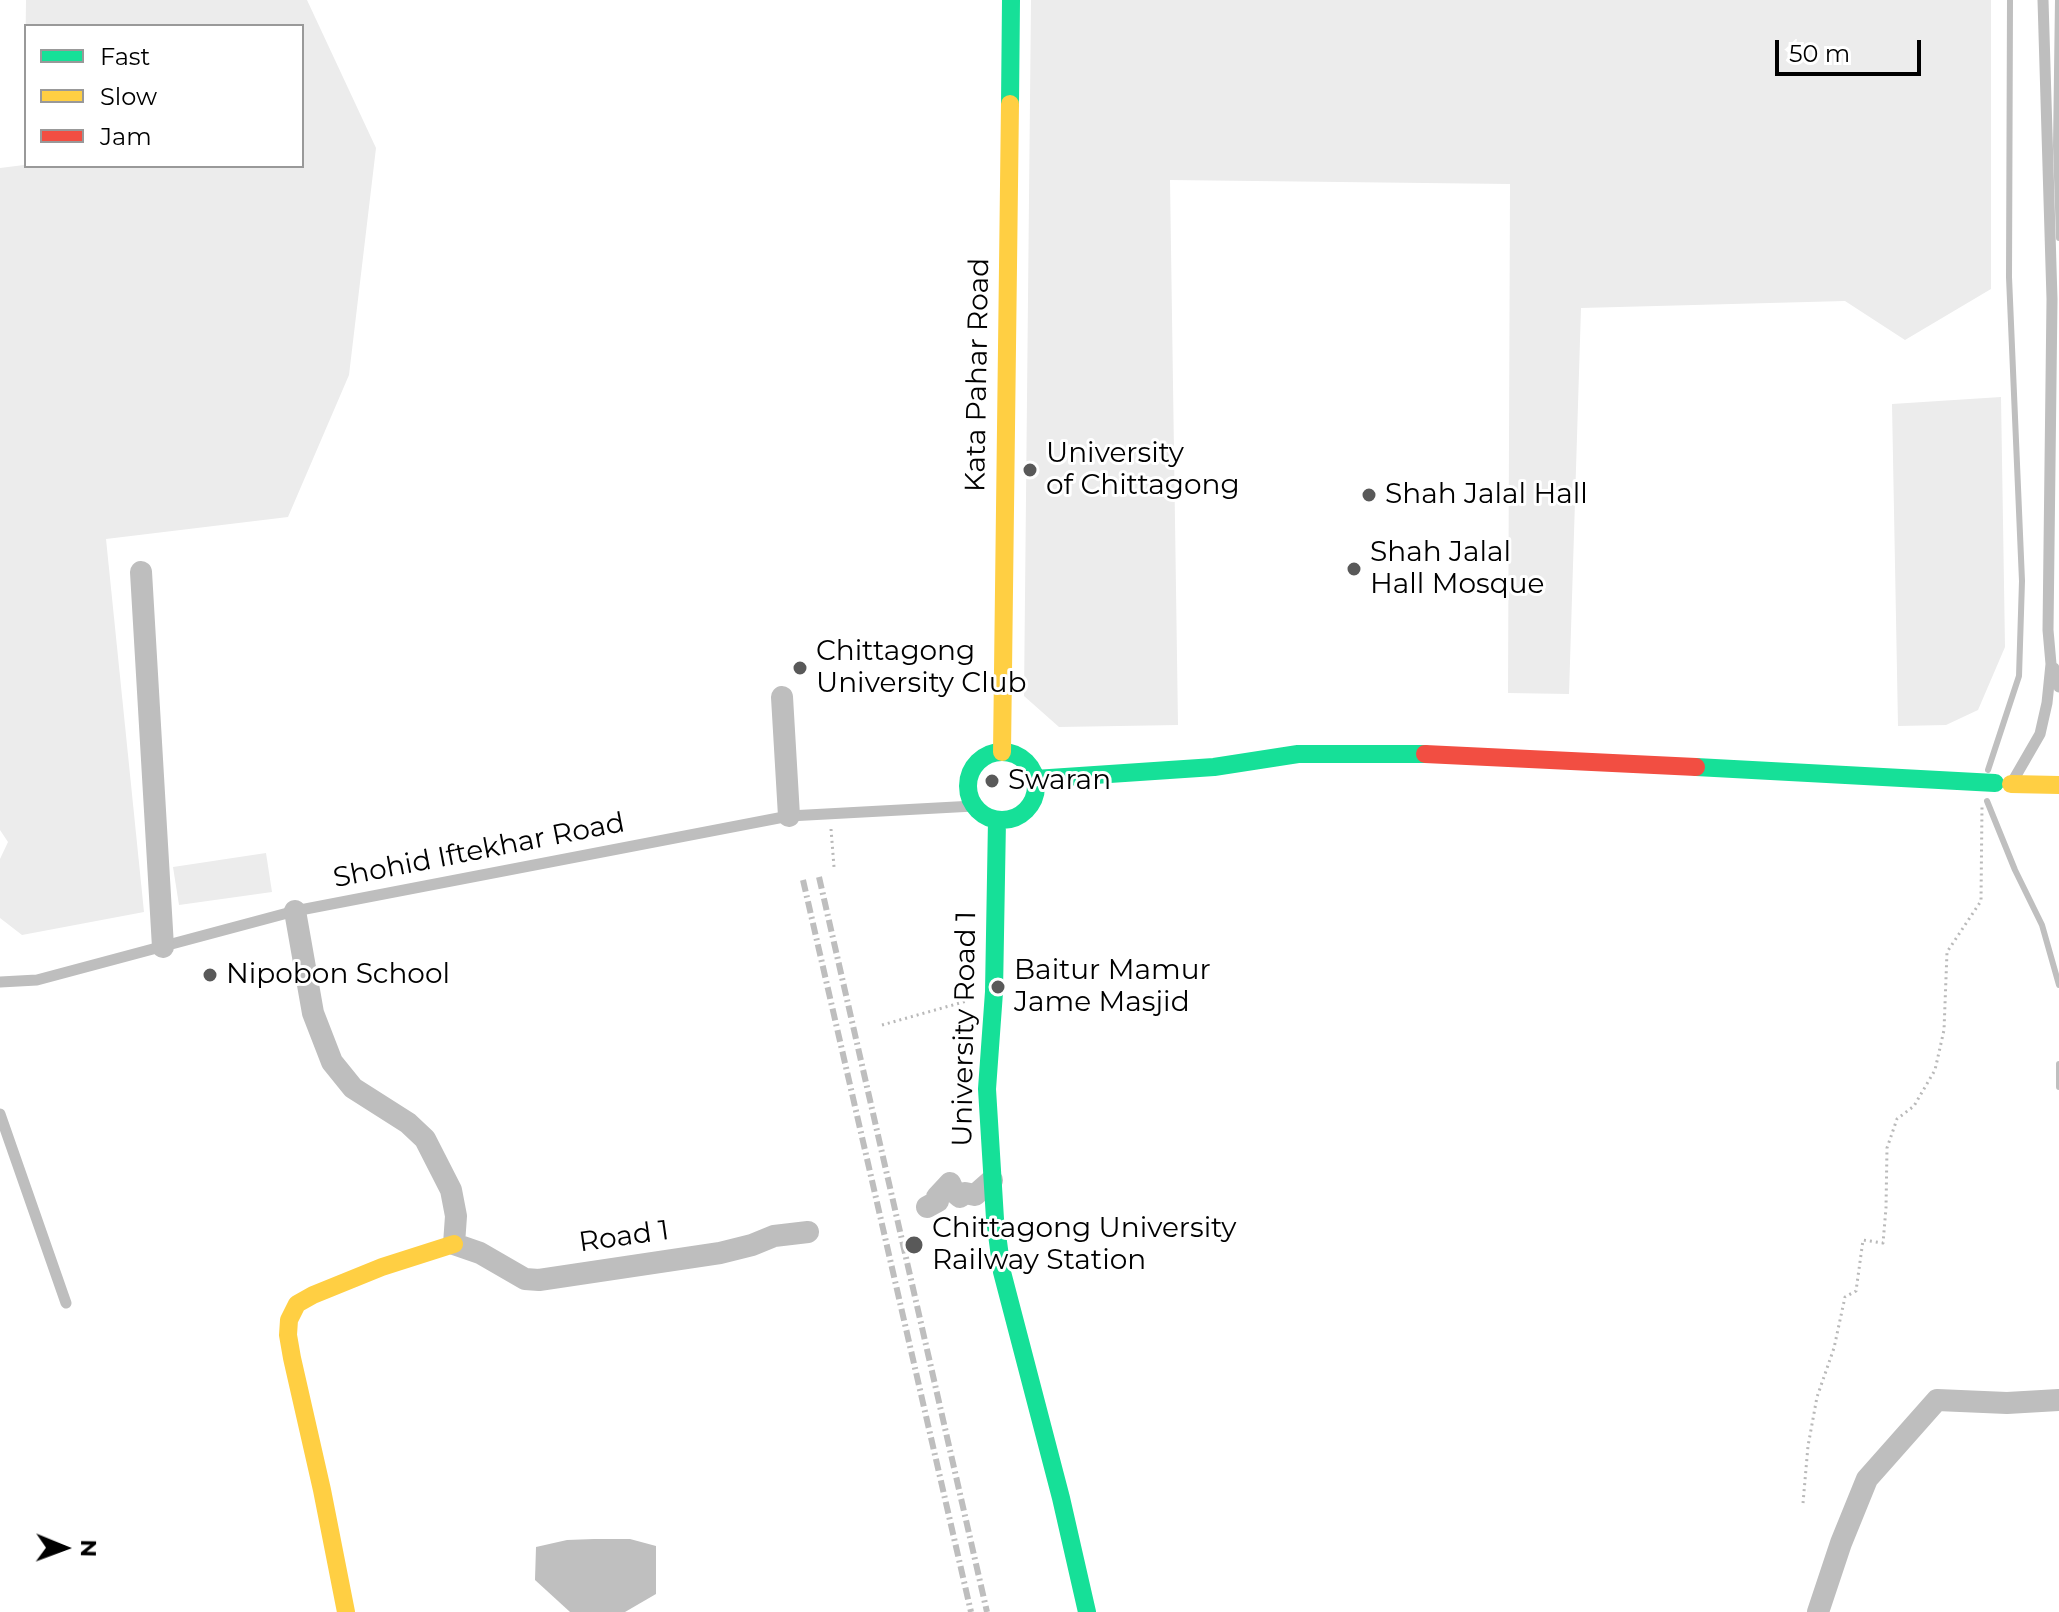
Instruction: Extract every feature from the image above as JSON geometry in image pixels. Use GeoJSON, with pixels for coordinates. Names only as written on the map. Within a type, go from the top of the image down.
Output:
{"type":"FeatureCollection","features":[{"type":"Feature","properties":{"kind":"street","name":"Kata Pahar Road"},"geometry":{"type":"LineString","coordinates":[[1002,710],[1011,0]]}},
{"type":"Feature","properties":{"kind":"street","name":"Kata Pahar Road"},"geometry":{"type":"LineString","coordinates":[[1002,752],[1011,0]]}},
{"type":"Feature","properties":{"kind":"street"},"geometry":{"type":"LineString","coordinates":[[141,572],[163,947]]}},
{"type":"Feature","properties":{"kind":"street"},"geometry":{"type":"LineString","coordinates":[[782,697],[789,816]]}},
{"type":"Feature","properties":{"kind":"street"},"geometry":{"type":"LineString","coordinates":[[1002,752],[1011,753],[1027,763],[1035,779],[1033,801],[1018,817],[1008,820],[988,818],[974,806],[967,786],[969,776],[981,758],[1002,752]]}},
{"type":"Feature","properties":{"kind":"street"},"geometry":{"type":"LineString","coordinates":[[1035,779],[1214,767],[1298,754],[1376,753],[2059,785]]}},
{"type":"Feature","properties":{"kind":"street","name":"University Road 1"},"geometry":{"type":"LineString","coordinates":[[997,820],[994,992],[987,1089],[992,1180],[1002,1272],[1061,1498],[1087,1612]]}},
{"type":"Feature","properties":{"kind":"street"},"geometry":{"type":"LineString","coordinates":[[295,911],[313,1013],[332,1062],[353,1088],[408,1123],[425,1139],[451,1190],[456,1216],[454,1244],[382,1267],[313,1295],[297,1304],[289,1320],[292,1358],[346,1612]]}},
{"type":"Feature","properties":{"kind":"street"},"geometry":{"type":"LineString","coordinates":[[927,1207],[938,1201],[937,1197],[950,1183],[960,1197],[965,1193],[975,1195],[992,1180]]}},
{"type":"Feature","properties":{"kind":"street","name":"Road 1"},"geometry":{"type":"LineString","coordinates":[[454,1244],[480,1253],[525,1279],[539,1280],[720,1253],[774,1236],[808,1232]]}},
{"type":"Feature","properties":{"kind":"street"},"geometry":{"type":"LineString","coordinates":[[1818,1612],[1867,1479],[1937,1400],[2007,1403],[2059,1400]]}},
{"type":"Feature","properties":{"kind":"lane"},"geometry":{"type":"LineString","coordinates":[[1995,783],[2040,734],[2047,703],[2050,656],[2048,614],[2055,298],[2043,0]]}},
{"type":"Feature","properties":{"kind":"lane"},"geometry":{"type":"LineString","coordinates":[[2050,656],[2059,687]]}},
{"type":"Feature","properties":{"kind":"lane","name":"Shohid Iftekhar Road"},"geometry":{"type":"LineString","coordinates":[[0,982],[37,980],[295,911],[789,816],[974,806]]}},
{"type":"Feature","properties":{"kind":"lane"},"geometry":{"type":"LineString","coordinates":[[0,1114],[66,1303]]}},
{"type":"Feature","properties":{"kind":"path"},"geometry":{"type":"LineString","coordinates":[[1803,1503],[1808,1446],[1817,1397],[1834,1348],[1845,1297],[1856,1291],[1863,1240],[1883,1243],[1887,1148],[1897,1119],[1914,1106],[1935,1070],[1944,1030],[1947,952],[1981,901],[1983,832],[1995,783]]}},
{"type":"Feature","properties":{"kind":"path"},"geometry":{"type":"LineString","coordinates":[[830,814],[834,867]]}},
{"type":"Feature","properties":{"kind":"path"},"geometry":{"type":"LineString","coordinates":[[882,1025],[959,1004]]}},
{"type":"Feature","properties":{"kind":"shaded area"},"geometry":{"type":"Polygon","coordinates":[[[26,0],[307,0],[376,148],[349,375],[288,517],[106,539],[144,912],[22,935],[0,918],[0,859],[8,842],[0,830],[0,168],[24,165],[24,168],[304,168],[304,24],[26,24],[26,0]]]}},
{"type":"Feature","properties":{"kind":"shaded area"},"geometry":{"type":"Polygon","coordinates":[[[1031,0],[1991,0],[1991,289],[1905,340],[1845,301],[1581,308],[1569,694],[1508,693],[1510,184],[1170,180],[1178,725],[1059,727],[1024,696],[1031,0]]]}},
{"type":"Feature","properties":{"kind":"shaded area"},"geometry":{"type":"Polygon","coordinates":[[[2001,397],[2005,647],[1978,710],[1946,725],[1898,726],[1892,404],[2001,397]]]}},
{"type":"Feature","properties":{"kind":"shaded area"},"geometry":{"type":"Polygon","coordinates":[[[266,853],[272,892],[179,905],[173,867],[266,853]]]}},
{"type":"Feature","properties":{"kind":"shaded area"},"geometry":{"type":"Polygon","coordinates":[[[630,1539],[656,1546],[656,1594],[625,1612],[570,1612],[535,1580],[536,1547],[567,1540],[630,1539]]]}},
{"type":"Feature","properties":{"kind":"waterway"},"geometry":{"type":"LineString","coordinates":[[1988,770],[2019,676],[2022,581],[2009,277],[2010,0]]}},
{"type":"Feature","properties":{"kind":"waterway"},"geometry":{"type":"LineString","coordinates":[[2058,0],[2056,146],[2059,238]]}},
{"type":"Feature","properties":{"kind":"waterway"},"geometry":{"type":"LineString","coordinates":[[1987,801],[2042,925],[2059,985]]}},
{"type":"Feature","properties":{"kind":"waterway"},"geometry":{"type":"LineString","coordinates":[[2059,1064],[2059,1087]]}},
{"type":"Feature","properties":{"kind":"railway"},"geometry":{"type":"LineString","coordinates":[[819,877],[987,1612]]}},
{"type":"Feature","properties":{"kind":"railway"},"geometry":{"type":"LineString","coordinates":[[803,880],[971,1612]]}},
{"type":"Feature","properties":{"kind":"traffic: fast"},"geometry":{"type":"LineString","coordinates":[[1010,104],[1011,0]]}},
{"type":"Feature","properties":{"kind":"traffic: fast"},"geometry":{"type":"LineString","coordinates":[[1009,752],[1030,767],[1036,786],[1034,799],[1026,810],[1009,820],[995,820],[978,810],[970,799],[968,779],[978,762],[989,754],[1009,752]]}},
{"type":"Feature","properties":{"kind":"traffic: fast"},"geometry":{"type":"LineString","coordinates":[[1035,779],[1214,767],[1298,754],[1425,754]]}},
{"type":"Feature","properties":{"kind":"traffic: fast"},"geometry":{"type":"LineString","coordinates":[[1696,767],[1995,783]]}},
{"type":"Feature","properties":{"kind":"traffic: fast"},"geometry":{"type":"LineString","coordinates":[[997,820],[994,992],[987,1089],[995,1219],[1002,1272],[1061,1498],[1087,1612]]}},
{"type":"Feature","properties":{"kind":"traffic: slow"},"geometry":{"type":"LineString","coordinates":[[1002,752],[1010,104]]}},
{"type":"Feature","properties":{"kind":"traffic: slow"},"geometry":{"type":"LineString","coordinates":[[2011,784],[2059,785]]}},
{"type":"Feature","properties":{"kind":"traffic: slow"},"geometry":{"type":"LineString","coordinates":[[346,1612],[292,1358],[289,1320],[297,1304],[313,1295],[382,1267],[454,1244]]}},
{"type":"Feature","properties":{"kind":"traffic: jam"},"geometry":{"type":"LineString","coordinates":[[1425,754],[1696,767]]}},
{"type":"Feature","properties":{"kind":"place","name":"University of Chittagong"},"geometry":{"type":"Point","coordinates":[1030,470]}},
{"type":"Feature","properties":{"kind":"place","name":"Shah Jalal Hall"},"geometry":{"type":"Point","coordinates":[1369,495]}},
{"type":"Feature","properties":{"kind":"place","name":"Shah Jalal Hall Mosque"},"geometry":{"type":"Point","coordinates":[1354,569]}},
{"type":"Feature","properties":{"kind":"place","name":"Chittagong University Club"},"geometry":{"type":"Point","coordinates":[800,668]}},
{"type":"Feature","properties":{"kind":"place","name":"Swaran"},"geometry":{"type":"Point","coordinates":[992,781]}},
{"type":"Feature","properties":{"kind":"place","name":"Nipobon School"},"geometry":{"type":"Point","coordinates":[210,975]}},
{"type":"Feature","properties":{"kind":"place","name":"Baitur Mamur Jame Masjid"},"geometry":{"type":"Point","coordinates":[998,987]}},
{"type":"Feature","properties":{"kind":"place","name":"Chittagong University Railway Station"},"geometry":{"type":"Point","coordinates":[914,1245]}}]}
